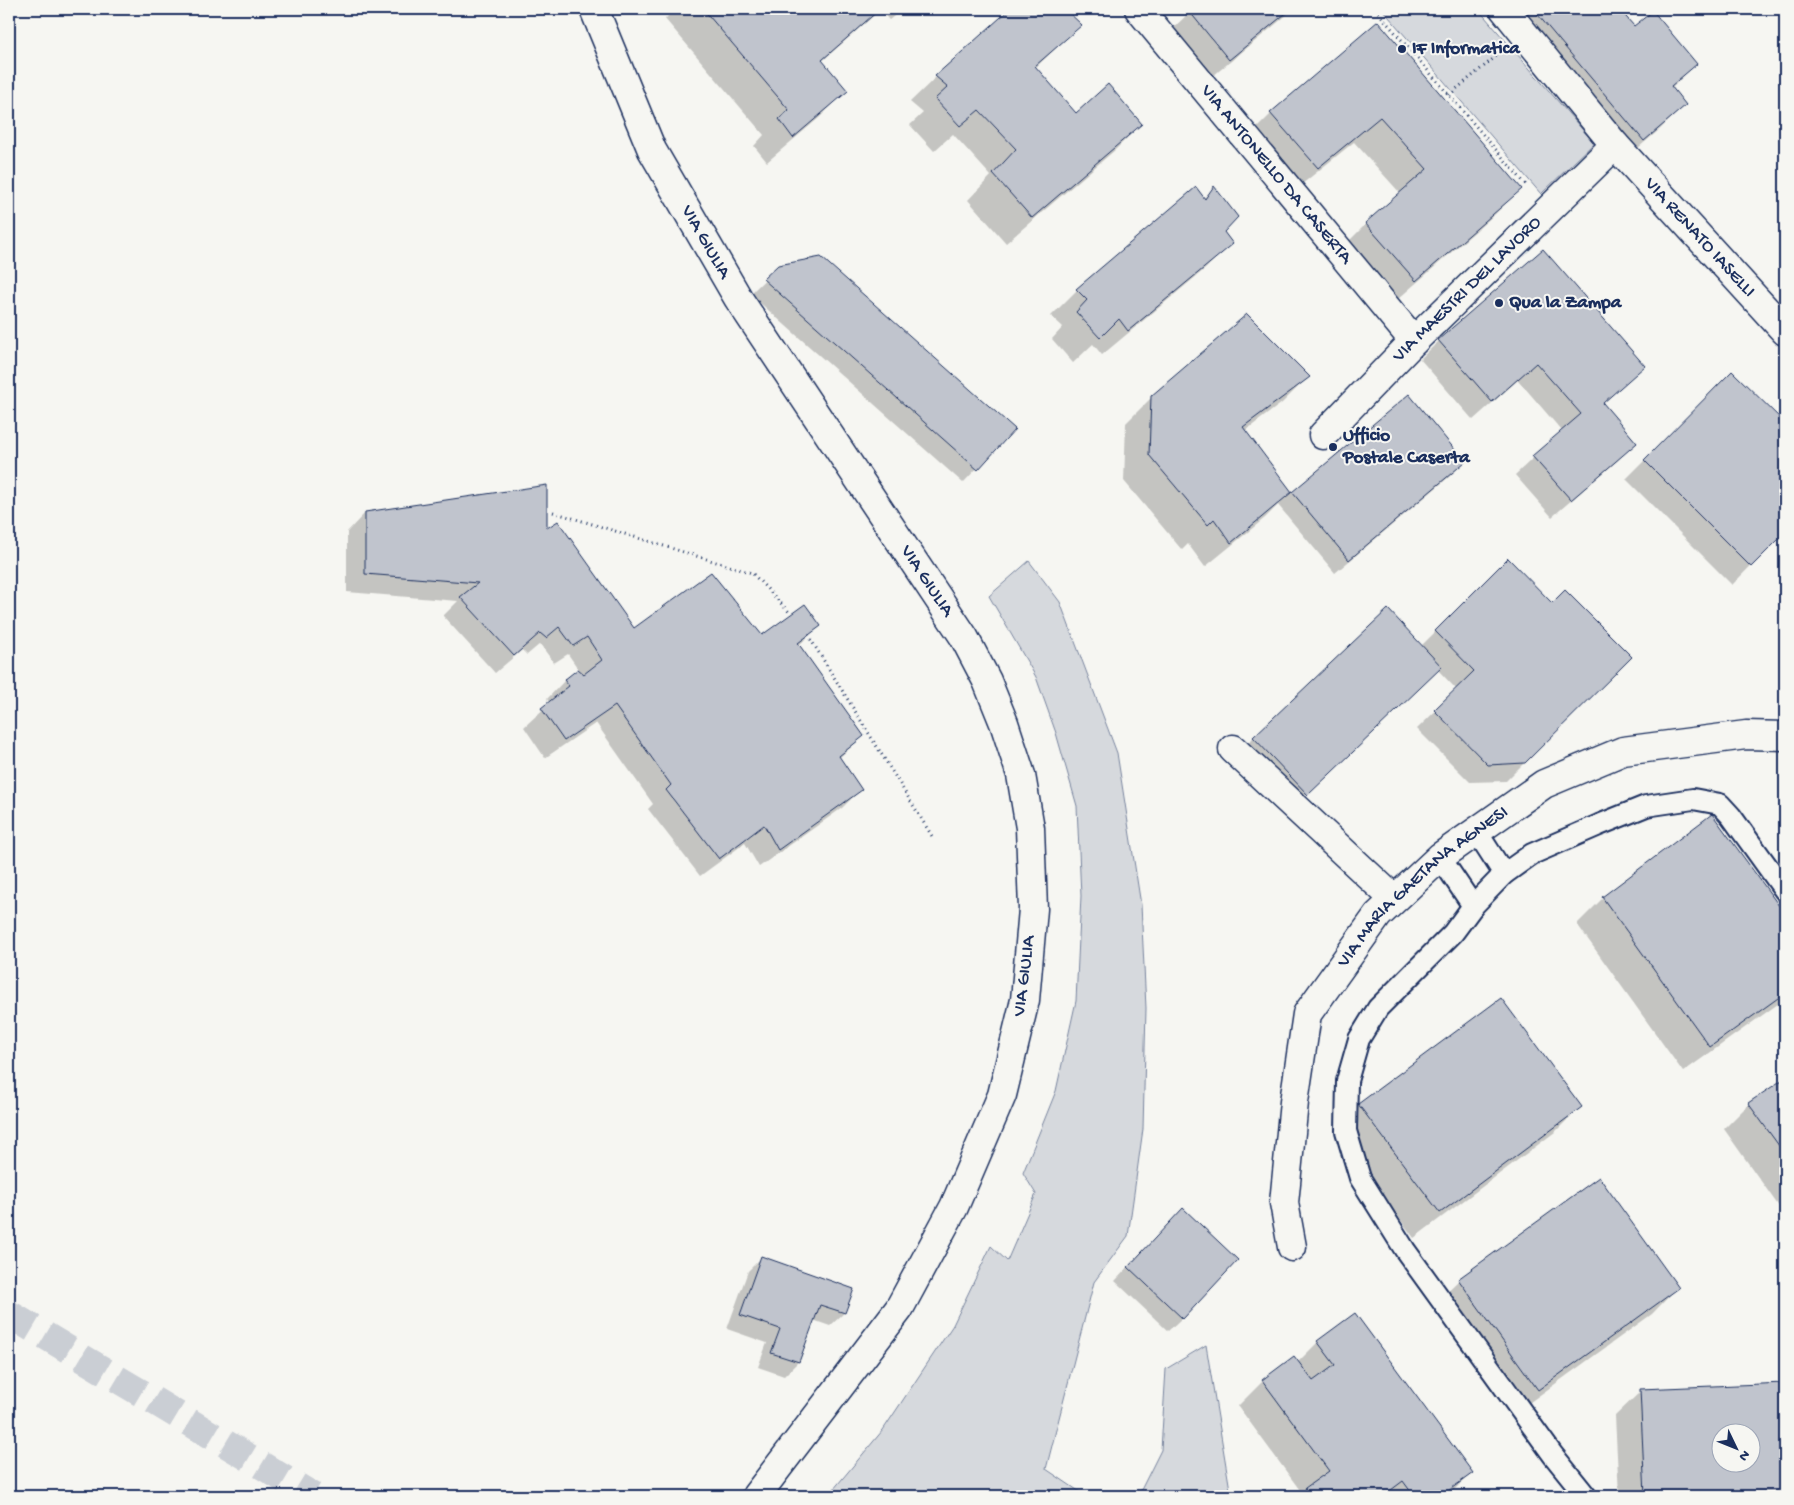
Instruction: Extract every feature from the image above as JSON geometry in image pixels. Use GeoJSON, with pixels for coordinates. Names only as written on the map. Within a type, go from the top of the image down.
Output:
{"type":"FeatureCollection","features":[{"type":"Feature","properties":{"kind":"street","name":"VIA GIULIA"},"geometry":{"type":"LineString","coordinates":[[594,9],[652,150],[738,298],[964,638],[987,681],[1021,775],[1030,828],[1033,909],[1025,1000],[1002,1095],[954,1207],[899,1309],[756,1496]]}},
{"type":"Feature","properties":{"kind":"street","name":"VIA ANTONELLO DA CASERTA"},"geometry":{"type":"LineString","coordinates":[[1140,9],[1414,340]]}},
{"type":"Feature","properties":{"kind":"street","name":"VIA RENATO IASELLI"},"geometry":{"type":"LineString","coordinates":[[1504,9],[1615,145],[1785,331]]}},
{"type":"Feature","properties":{"kind":"street","name":"VIA MAESTRI DEL LAVORO"},"geometry":{"type":"LineString","coordinates":[[1323,435],[1414,340],[1615,145]]}},
{"type":"Feature","properties":{"kind":"street","name":"VIA MARIA GAETANA AGNESI"},"geometry":{"type":"LineString","coordinates":[[1292,1247],[1284,1203],[1294,1102],[1308,1014],[1378,915],[1440,858],[1544,784],[1623,751],[1746,735],[1785,736]]}},
{"type":"Feature","properties":{"kind":"street"},"geometry":{"type":"LineString","coordinates":[[1233,749],[1394,899]]}},
{"type":"Feature","properties":{"kind":"lane"},"geometry":{"type":"LineString","coordinates":[[1586,1496],[1553,1455],[1405,1250],[1360,1178],[1346,1131],[1347,1081],[1359,1039],[1378,1008],[1453,933],[1473,906],[1504,874],[1532,854],[1646,806],[1693,799],[1720,804],[1731,816],[1785,891]]}},
{"type":"Feature","properties":{"kind":"lane"},"geometry":{"type":"LineString","coordinates":[[1477,832],[1504,874]]}},
{"type":"Feature","properties":{"kind":"lane"},"geometry":{"type":"LineString","coordinates":[[1440,858],[1473,906]]}},
{"type":"Feature","properties":{"kind":"path"},"geometry":{"type":"LineString","coordinates":[[1376,9],[1530,189]]}},
{"type":"Feature","properties":{"kind":"path"},"geometry":{"type":"LineString","coordinates":[[1449,95],[1524,33]]}},
{"type":"Feature","properties":{"kind":"path"},"geometry":{"type":"LineString","coordinates":[[553,512],[752,573],[791,614]]}},
{"type":"Feature","properties":{"kind":"path"},"geometry":{"type":"LineString","coordinates":[[808,635],[932,836]]}},
{"type":"Feature","properties":{"kind":"shaded area"},"geometry":{"type":"Polygon","coordinates":[[[1382,9],[1478,9],[1594,143],[1541,194],[1382,9]]]}},
{"type":"Feature","properties":{"kind":"shaded area"},"geometry":{"type":"Polygon","coordinates":[[[1029,561],[1060,602],[1117,753],[1141,905],[1146,1008],[1143,1129],[1128,1236],[1094,1282],[1046,1469],[1086,1496],[828,1496],[883,1430],[953,1325],[991,1246],[1007,1261],[1036,1194],[1023,1173],[1056,1091],[1076,1001],[1081,896],[1077,806],[1056,733],[1036,677],[989,596],[1029,561]]]}},
{"type":"Feature","properties":{"kind":"shaded area"},"geometry":{"type":"Polygon","coordinates":[[[1206,1345],[1231,1496],[1138,1496],[1161,1450],[1166,1369],[1206,1345]]]}},
{"type":"Feature","properties":{"kind":"building"},"geometry":{"type":"Polygon","coordinates":[[[703,9],[880,9],[822,60],[848,91],[793,138],[779,119],[789,110],[703,9]]]}},
{"type":"Feature","properties":{"kind":"building"},"geometry":{"type":"Polygon","coordinates":[[[1010,9],[1065,9],[1082,25],[1035,66],[1076,113],[1108,84],[1142,124],[1032,218],[993,174],[1016,149],[979,110],[960,126],[935,99],[948,87],[935,76],[1010,9]]]}},
{"type":"Feature","properties":{"kind":"building"},"geometry":{"type":"Polygon","coordinates":[[[1192,9],[1291,9],[1229,60],[1189,11],[1192,9]]]}},
{"type":"Feature","properties":{"kind":"building"},"geometry":{"type":"Polygon","coordinates":[[[1533,9],[1619,9],[1634,26],[1653,11],[1697,64],[1671,86],[1686,105],[1644,141],[1533,9]]]}},
{"type":"Feature","properties":{"kind":"building"},"geometry":{"type":"Polygon","coordinates":[[[1378,21],[1522,189],[1416,281],[1365,223],[1427,169],[1380,117],[1318,168],[1270,113],[1378,21]]]}},
{"type":"Feature","properties":{"kind":"building"},"geometry":{"type":"Polygon","coordinates":[[[1214,186],[1238,217],[1224,232],[1233,244],[1128,331],[1119,319],[1100,338],[1076,312],[1087,300],[1076,289],[1196,187],[1205,199],[1214,186]]]}},
{"type":"Feature","properties":{"kind":"building"},"geometry":{"type":"Polygon","coordinates":[[[1543,249],[1645,366],[1603,403],[1637,443],[1571,500],[1532,456],[1581,414],[1536,363],[1492,402],[1438,340],[1543,249]]]}},
{"type":"Feature","properties":{"kind":"building"},"geometry":{"type":"Polygon","coordinates":[[[821,257],[1015,429],[978,470],[763,279],[778,265],[821,257]]]}},
{"type":"Feature","properties":{"kind":"building"},"geometry":{"type":"Polygon","coordinates":[[[1247,314],[1310,377],[1243,427],[1292,492],[1231,543],[1214,519],[1208,525],[1149,455],[1151,396],[1247,314]]]}},
{"type":"Feature","properties":{"kind":"building"},"geometry":{"type":"Polygon","coordinates":[[[1732,371],[1785,423],[1785,533],[1751,567],[1644,460],[1732,371]]]}},
{"type":"Feature","properties":{"kind":"building"},"geometry":{"type":"Polygon","coordinates":[[[1409,394],[1465,462],[1349,560],[1292,492],[1409,394]]]}},
{"type":"Feature","properties":{"kind":"building"},"geometry":{"type":"Polygon","coordinates":[[[547,485],[547,528],[558,521],[634,628],[711,572],[762,635],[805,604],[821,626],[798,643],[864,736],[839,756],[862,790],[778,850],[764,825],[719,859],[666,790],[671,785],[615,706],[564,741],[541,708],[569,686],[564,680],[578,669],[584,674],[602,660],[587,637],[573,646],[559,627],[546,638],[540,633],[514,656],[460,597],[478,583],[365,574],[365,512],[547,485]]]}},
{"type":"Feature","properties":{"kind":"building"},"geometry":{"type":"Polygon","coordinates":[[[1508,558],[1552,603],[1565,590],[1632,657],[1525,763],[1488,765],[1434,710],[1474,671],[1435,631],[1508,558]]]}},
{"type":"Feature","properties":{"kind":"building"},"geometry":{"type":"Polygon","coordinates":[[[1388,609],[1442,667],[1308,795],[1253,737],[1388,609]]]}},
{"type":"Feature","properties":{"kind":"building"},"geometry":{"type":"Polygon","coordinates":[[[1712,814],[1785,914],[1785,993],[1710,1047],[1602,897],[1712,814]]]}},
{"type":"Feature","properties":{"kind":"building"},"geometry":{"type":"Polygon","coordinates":[[[1501,998],[1582,1107],[1440,1213],[1358,1104],[1501,998]]]}},
{"type":"Feature","properties":{"kind":"building"},"geometry":{"type":"Polygon","coordinates":[[[1785,1078],[1785,1154],[1748,1103],[1785,1078]]]}},
{"type":"Feature","properties":{"kind":"building"},"geometry":{"type":"Polygon","coordinates":[[[1599,1177],[1679,1288],[1538,1390],[1458,1279],[1599,1177]]]}},
{"type":"Feature","properties":{"kind":"building"},"geometry":{"type":"Polygon","coordinates":[[[1183,1208],[1238,1260],[1183,1319],[1128,1267],[1183,1208]]]}},
{"type":"Feature","properties":{"kind":"building"},"geometry":{"type":"Polygon","coordinates":[[[761,1256],[854,1289],[845,1313],[820,1305],[799,1362],[771,1353],[780,1329],[740,1315],[761,1256]]]}},
{"type":"Feature","properties":{"kind":"building"},"geometry":{"type":"Polygon","coordinates":[[[1355,1313],[1473,1473],[1441,1496],[1414,1496],[1403,1481],[1383,1496],[1310,1496],[1305,1488],[1329,1471],[1262,1380],[1294,1356],[1313,1381],[1335,1365],[1317,1341],[1355,1313]]]}},
{"type":"Feature","properties":{"kind":"building"},"geometry":{"type":"Polygon","coordinates":[[[1785,1383],[1785,1496],[1645,1496],[1640,1389],[1785,1383]]]}},
{"type":"Feature","properties":{"kind":"tunnel"},"geometry":{"type":"LineString","coordinates":[[9,1314],[313,1496]]}},
{"type":"Feature","properties":{"kind":"place","name":"IF Informatica"},"geometry":{"type":"Point","coordinates":[1402,49]}},
{"type":"Feature","properties":{"kind":"place","name":"Qua la Zampa"},"geometry":{"type":"Point","coordinates":[1499,303]}},
{"type":"Feature","properties":{"kind":"place","name":"Ufficio Postale Caserta"},"geometry":{"type":"Point","coordinates":[1333,447]}}]}
